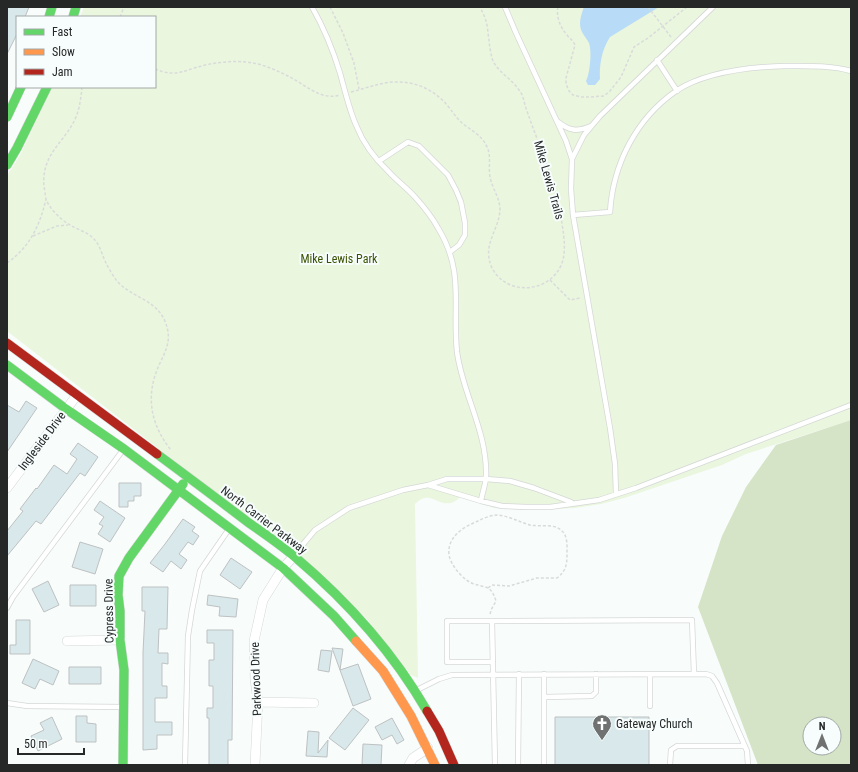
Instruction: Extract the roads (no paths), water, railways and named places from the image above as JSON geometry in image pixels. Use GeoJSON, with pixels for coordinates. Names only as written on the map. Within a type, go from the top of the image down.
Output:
{"type":"FeatureCollection","features":[{"type":"Feature","properties":{"kind":"main road"},"geometry":{"type":"LineString","coordinates":[[7,117],[21,88]]}},
{"type":"Feature","properties":{"kind":"main road"},"geometry":{"type":"LineString","coordinates":[[7,165],[47,88]]}},
{"type":"Feature","properties":{"kind":"main road","name":"North Carrier Parkway"},"geometry":{"type":"LineString","coordinates":[[7,343],[294,556],[344,601],[392,657],[415,691],[437,728],[454,765]]}},
{"type":"Feature","properties":{"kind":"main road"},"geometry":{"type":"LineString","coordinates":[[10,369],[124,449],[283,568],[334,616],[383,671],[411,716],[435,765]]}},
{"type":"Feature","properties":{"kind":"main road","name":"Cypress Drive"},"geometry":{"type":"LineString","coordinates":[[123,765],[124,670],[120,640],[120,611],[118,594],[119,576],[129,558],[187,478]]}},
{"type":"Feature","properties":{"kind":"main road"},"geometry":{"type":"LineString","coordinates":[[400,698],[415,691]]}},
{"type":"Feature","properties":{"kind":"street","name":"Ingleside Drive"},"geometry":{"type":"LineString","coordinates":[[7,488],[77,394]]}},
{"type":"Feature","properties":{"kind":"street","name":"Parkwood Drive"},"geometry":{"type":"LineString","coordinates":[[255,765],[258,702],[255,679],[254,641],[263,600],[283,568],[294,556]]}},
{"type":"Feature","properties":{"kind":"street"},"geometry":{"type":"LineString","coordinates":[[67,641],[120,640]]}},
{"type":"Feature","properties":{"kind":"street"},"geometry":{"type":"LineString","coordinates":[[258,702],[314,703]]}},
{"type":"Feature","properties":{"kind":"street"},"geometry":{"type":"LineString","coordinates":[[409,765],[413,758],[428,748]]}},
{"type":"Feature","properties":{"kind":"lane"},"geometry":{"type":"LineString","coordinates":[[312,7],[328,40],[340,74],[345,94],[363,140],[379,161],[429,213],[439,229],[450,252],[457,288],[457,351],[462,374],[482,437],[485,459],[486,479],[481,501]]}},
{"type":"Feature","properties":{"kind":"lane"},"geometry":{"type":"LineString","coordinates":[[505,7],[566,141],[572,159],[571,189],[573,215],[610,428],[616,494]]}},
{"type":"Feature","properties":{"kind":"lane"},"geometry":{"type":"LineString","coordinates":[[572,159],[584,134],[592,125],[713,7]]}},
{"type":"Feature","properties":{"kind":"lane"},"geometry":{"type":"LineString","coordinates":[[657,60],[677,91]]}},
{"type":"Feature","properties":{"kind":"lane"},"geometry":{"type":"LineString","coordinates":[[573,215],[610,212],[611,193],[616,173],[633,136],[646,118],[660,104],[677,91],[710,76],[752,68],[803,66],[827,67],[851,71]]}},
{"type":"Feature","properties":{"kind":"lane"},"geometry":{"type":"LineString","coordinates":[[556,120],[565,128],[582,129],[592,125]]}},
{"type":"Feature","properties":{"kind":"lane"},"geometry":{"type":"LineString","coordinates":[[379,161],[408,142],[419,146],[448,175],[461,202],[465,223],[465,235],[458,245],[450,252]]}},
{"type":"Feature","properties":{"kind":"lane"},"geometry":{"type":"LineString","coordinates":[[428,485],[502,506],[550,506],[599,500],[636,488],[851,405]]}},
{"type":"Feature","properties":{"kind":"lane"},"geometry":{"type":"LineString","coordinates":[[7,608],[124,449]]}},
{"type":"Feature","properties":{"kind":"lane"},"geometry":{"type":"LineString","coordinates":[[294,556],[316,530],[349,508],[403,490],[448,480],[486,479],[510,481],[534,488],[572,503]]}},
{"type":"Feature","properties":{"kind":"lane"},"geometry":{"type":"LineString","coordinates":[[184,765],[188,636],[192,610],[200,571],[229,528]]}},
{"type":"Feature","properties":{"kind":"lane"},"geometry":{"type":"LineString","coordinates":[[493,662],[447,662],[447,621],[692,620],[694,674]]}},
{"type":"Feature","properties":{"kind":"lane"},"geometry":{"type":"LineString","coordinates":[[491,621],[495,765]]}},
{"type":"Feature","properties":{"kind":"lane"},"geometry":{"type":"LineString","coordinates":[[518,765],[519,674]]}},
{"type":"Feature","properties":{"kind":"lane"},"geometry":{"type":"LineString","coordinates":[[544,674],[544,765]]}},
{"type":"Feature","properties":{"kind":"lane"},"geometry":{"type":"LineString","coordinates":[[544,697],[592,696],[596,692],[596,674]]}},
{"type":"Feature","properties":{"kind":"lane"},"geometry":{"type":"LineString","coordinates":[[650,674],[650,706]]}},
{"type":"Feature","properties":{"kind":"lane"},"geometry":{"type":"LineString","coordinates":[[415,691],[439,679],[452,675],[706,674],[712,676],[717,683],[747,751],[748,765]]}},
{"type":"Feature","properties":{"kind":"lane"},"geometry":{"type":"LineString","coordinates":[[7,703],[27,706],[124,706]]}},
{"type":"Feature","properties":{"kind":"lane"},"geometry":{"type":"LineString","coordinates":[[670,765],[671,750],[677,746],[744,746]]}},
{"type":"Feature","properties":{"kind":"water"},"geometry":{"type":"Polygon","coordinates":[[[584,7],[659,7],[610,37],[602,57],[600,79],[595,85],[588,85],[586,81],[589,68],[590,51],[589,43],[580,26],[584,7]]]}},
{"type":"Feature","properties":{"kind":"place","name":"Gateway Church"},"geometry":{"type":"Point","coordinates":[602,741]}},
{"type":"Feature","properties":{"kind":"park label","name":"Mike Lewis Park"},"geometry":{"type":"Point","coordinates":[339,259]}}]}
